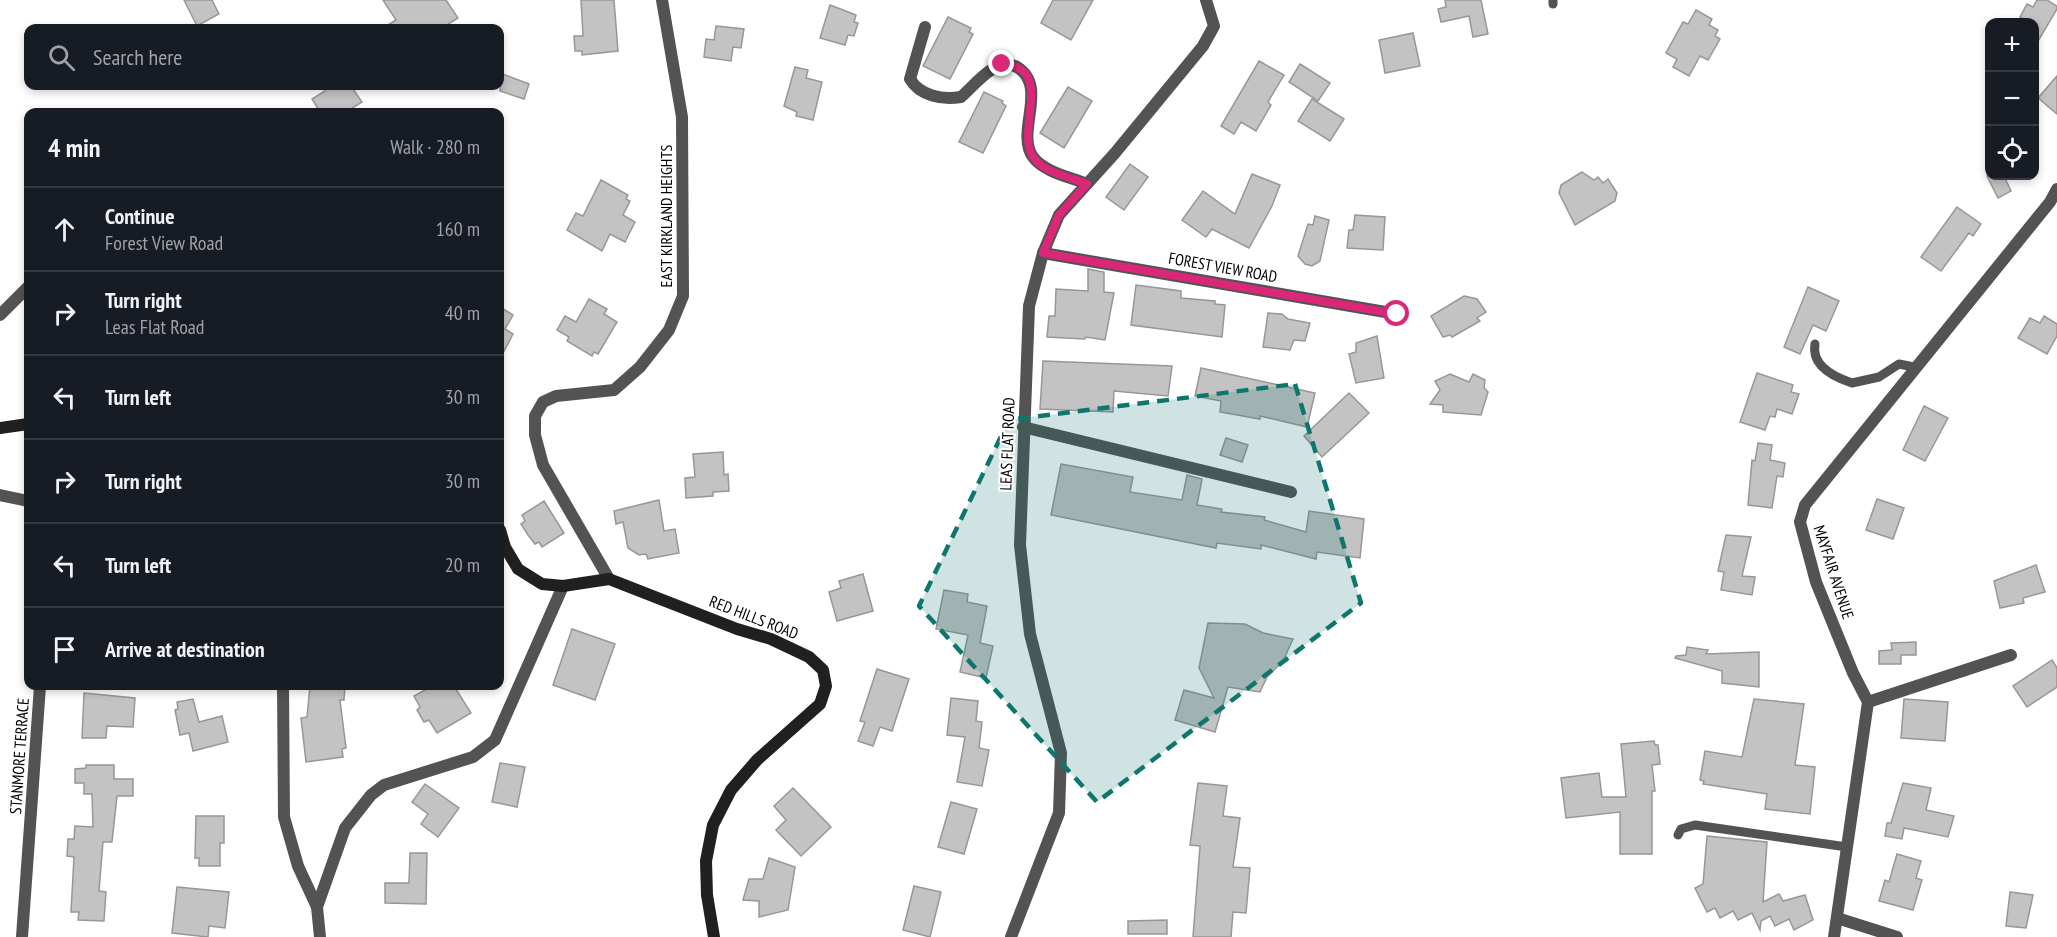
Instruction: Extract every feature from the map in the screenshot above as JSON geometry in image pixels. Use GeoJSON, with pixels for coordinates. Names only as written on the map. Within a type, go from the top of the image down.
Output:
{"type":"FeatureCollection","features":[{"type":"Feature","properties":{"kind":"main road"},"geometry":{"type":"LineString","coordinates":[[0,428],[24,425]]}},
{"type":"Feature","properties":{"kind":"main road","name":"RED HILLS ROAD"},"geometry":{"type":"LineString","coordinates":[[504,544],[518,569],[542,584],[562,586],[609,579],[737,629],[771,639],[809,657],[823,670],[826,686],[820,704],[751,768],[731,790],[713,825],[706,861],[707,895],[714,937]]}},
{"type":"Feature","properties":{"kind":"street","name":"EAST KIRKLAND HEIGHTS"},"geometry":{"type":"LineString","coordinates":[[609,579],[543,465],[535,435],[535,416],[543,402],[556,396],[615,390],[640,367],[669,330],[683,296],[682,117],[662,0]]}},
{"type":"Feature","properties":{"kind":"street","name":"LEAS FLAT ROAD"},"geometry":{"type":"LineString","coordinates":[[1011,937],[1059,813],[1061,753],[1030,634],[1020,545],[1029,306],[1043,253],[1059,215],[1203,46],[1214,26],[1206,0]]}},
{"type":"Feature","properties":{"kind":"street"},"geometry":{"type":"LineString","coordinates":[[925,27],[910,78],[915,87],[925,94],[961,97],[995,67],[1002,64],[1013,64],[1023,71],[1031,82],[1028,148],[1034,159],[1045,168],[1087,184]]}},
{"type":"Feature","properties":{"kind":"street","name":"MAYFAIR AVENUE"},"geometry":{"type":"LineString","coordinates":[[1868,702],[1853,673],[1816,582],[1800,522],[1805,505],[2050,201],[2057,189]]}},
{"type":"Feature","properties":{"kind":"street","name":"FOREST VIEW ROAD"},"geometry":{"type":"LineString","coordinates":[[1043,253],[1397,314]]}},
{"type":"Feature","properties":{"kind":"street"},"geometry":{"type":"LineString","coordinates":[[0,315],[24,291]]}},
{"type":"Feature","properties":{"kind":"street"},"geometry":{"type":"LineString","coordinates":[[1023,427],[1291,492]]}},
{"type":"Feature","properties":{"kind":"street"},"geometry":{"type":"LineString","coordinates":[[0,495],[24,500]]}},
{"type":"Feature","properties":{"kind":"street"},"geometry":{"type":"LineString","coordinates":[[317,906],[345,828],[371,795],[384,785],[473,757],[495,740],[562,586]]}},
{"type":"Feature","properties":{"kind":"street"},"geometry":{"type":"LineString","coordinates":[[1834,937],[1868,702],[2011,655]]}},
{"type":"Feature","properties":{"kind":"street","name":"STANMORE TERRACE"},"geometry":{"type":"LineString","coordinates":[[22,937],[40,690]]}},
{"type":"Feature","properties":{"kind":"street"},"geometry":{"type":"LineString","coordinates":[[283,690],[284,817],[298,866],[317,906],[320,937]]}},
{"type":"Feature","properties":{"kind":"street"},"geometry":{"type":"LineString","coordinates":[[1837,918],[1896,937]]}},
{"type":"Feature","properties":{"kind":"lane"},"geometry":{"type":"LineString","coordinates":[[1815,344],[1815,355],[1821,366],[1852,383],[1879,377],[1899,364],[1914,367]]}},
{"type":"Feature","properties":{"kind":"lane"},"geometry":{"type":"LineString","coordinates":[[1678,835],[1681,829],[1695,825],[1847,847]]}},
{"type":"Feature","properties":{"kind":"highlighted area"},"geometry":{"type":"Polygon","coordinates":[[[1295,384],[1361,603],[1097,802],[919,606],[1009,420],[1295,384]]]}},
{"type":"Feature","properties":{"kind":"building"},"geometry":{"type":"Polygon","coordinates":[[[184,0],[212,0],[219,14],[201,24],[196,24],[184,0]]]}},
{"type":"Feature","properties":{"kind":"building"},"geometry":{"type":"Polygon","coordinates":[[[383,0],[446,0],[458,18],[448,24],[390,24],[396,20],[383,0]]]}},
{"type":"Feature","properties":{"kind":"building"},"geometry":{"type":"Polygon","coordinates":[[[581,0],[614,0],[618,51],[582,55],[582,51],[575,51],[574,36],[583,36],[581,0]]]}},
{"type":"Feature","properties":{"kind":"building"},"geometry":{"type":"Polygon","coordinates":[[[1053,0],[1093,0],[1071,40],[1041,23],[1053,0]]]}},
{"type":"Feature","properties":{"kind":"building"},"geometry":{"type":"Polygon","coordinates":[[[1445,0],[1481,0],[1488,34],[1473,37],[1469,16],[1441,22],[1438,9],[1446,7],[1445,0]]]}},
{"type":"Feature","properties":{"kind":"building"},"geometry":{"type":"Polygon","coordinates":[[[2037,0],[2047,0],[2057,6],[2039,40],[2039,18],[2020,17],[2027,4],[2033,7],[2037,0]]]}},
{"type":"Feature","properties":{"kind":"building"},"geometry":{"type":"Polygon","coordinates":[[[830,5],[856,15],[854,22],[858,23],[854,36],[848,35],[845,45],[820,38],[830,5]]]}},
{"type":"Feature","properties":{"kind":"building"},"geometry":{"type":"Polygon","coordinates":[[[1696,10],[1712,19],[1709,25],[1718,30],[1715,36],[1720,39],[1708,60],[1700,56],[1689,76],[1673,67],[1677,59],[1666,53],[1683,22],[1688,24],[1696,10]]]}},
{"type":"Feature","properties":{"kind":"building"},"geometry":{"type":"Polygon","coordinates":[[[948,17],[971,28],[969,32],[973,34],[950,79],[923,66],[948,17]]]}},
{"type":"Feature","properties":{"kind":"building"},"geometry":{"type":"Polygon","coordinates":[[[716,26],[744,29],[741,48],[733,47],[731,61],[704,57],[706,39],[714,40],[716,26]]]}},
{"type":"Feature","properties":{"kind":"building"},"geometry":{"type":"Polygon","coordinates":[[[1413,33],[1420,66],[1385,73],[1379,40],[1413,33]]]}},
{"type":"Feature","properties":{"kind":"building"},"geometry":{"type":"Polygon","coordinates":[[[1259,61],[1284,75],[1268,102],[1271,105],[1256,131],[1241,122],[1234,134],[1221,126],[1259,61]]]}},
{"type":"Feature","properties":{"kind":"building"},"geometry":{"type":"Polygon","coordinates":[[[1300,64],[1330,83],[1318,101],[1289,82],[1300,64]]]}},
{"type":"Feature","properties":{"kind":"building"},"geometry":{"type":"Polygon","coordinates":[[[795,67],[808,70],[806,78],[822,82],[813,120],[796,116],[797,112],[784,106],[795,67]]]}},
{"type":"Feature","properties":{"kind":"building"},"geometry":{"type":"Polygon","coordinates":[[[504,75],[529,84],[524,99],[500,91],[504,90],[504,75]]]}},
{"type":"Feature","properties":{"kind":"building"},"geometry":{"type":"Polygon","coordinates":[[[2057,76],[2057,114],[2039,97],[2057,76]]]}},
{"type":"Feature","properties":{"kind":"building"},"geometry":{"type":"Polygon","coordinates":[[[1068,87],[1092,101],[1064,148],[1040,133],[1068,87]]]}},
{"type":"Feature","properties":{"kind":"building"},"geometry":{"type":"Polygon","coordinates":[[[354,90],[362,102],[352,108],[318,108],[312,99],[325,91],[354,90]]]}},
{"type":"Feature","properties":{"kind":"building"},"geometry":{"type":"Polygon","coordinates":[[[984,92],[1003,101],[1002,103],[1006,106],[983,153],[959,142],[984,92]]]}},
{"type":"Feature","properties":{"kind":"building"},"geometry":{"type":"Polygon","coordinates":[[[1312,99],[1344,119],[1330,141],[1298,121],[1312,99]]]}},
{"type":"Feature","properties":{"kind":"building"},"geometry":{"type":"Polygon","coordinates":[[[1130,164],[1148,177],[1124,210],[1106,197],[1130,164]]]}},
{"type":"Feature","properties":{"kind":"building"},"geometry":{"type":"Polygon","coordinates":[[[1582,172],[1594,180],[1598,177],[1603,183],[1608,179],[1617,193],[1615,201],[1575,225],[1559,193],[1561,185],[1582,172]]]}},
{"type":"Feature","properties":{"kind":"building"},"geometry":{"type":"Polygon","coordinates":[[[1252,174],[1280,185],[1272,206],[1249,248],[1212,229],[1206,237],[1182,220],[1203,191],[1235,214],[1252,174]]]}},
{"type":"Feature","properties":{"kind":"building"},"geometry":{"type":"Polygon","coordinates":[[[601,180],[628,195],[626,199],[630,201],[623,215],[635,222],[625,242],[610,234],[602,251],[567,230],[576,213],[583,216],[601,180]]]}},
{"type":"Feature","properties":{"kind":"building"},"geometry":{"type":"Polygon","coordinates":[[[1989,180],[2006,180],[2011,191],[1998,198],[1989,180]]]}},
{"type":"Feature","properties":{"kind":"building"},"geometry":{"type":"Polygon","coordinates":[[[1957,207],[1981,224],[1973,236],[1969,233],[1941,271],[1921,257],[1957,207]]]}},
{"type":"Feature","properties":{"kind":"building"},"geometry":{"type":"Polygon","coordinates":[[[1355,215],[1385,217],[1383,250],[1347,248],[1349,230],[1353,230],[1355,215]]]}},
{"type":"Feature","properties":{"kind":"building"},"geometry":{"type":"Polygon","coordinates":[[[1315,216],[1329,220],[1320,261],[1312,266],[1305,264],[1298,256],[1308,224],[1313,225],[1315,216]]]}},
{"type":"Feature","properties":{"kind":"building"},"geometry":{"type":"Polygon","coordinates":[[[1088,269],[1104,272],[1104,292],[1114,293],[1105,340],[1086,337],[1085,339],[1047,337],[1049,316],[1055,316],[1056,289],[1088,291],[1088,269]]]}},
{"type":"Feature","properties":{"kind":"building"},"geometry":{"type":"Polygon","coordinates":[[[1136,285],[1181,291],[1181,298],[1215,301],[1215,304],[1225,305],[1222,337],[1131,325],[1136,285]]]}},
{"type":"Feature","properties":{"kind":"building"},"geometry":{"type":"Polygon","coordinates":[[[1808,287],[1839,301],[1826,331],[1813,325],[1800,354],[1784,347],[1808,287]]]}},
{"type":"Feature","properties":{"kind":"building"},"geometry":{"type":"Polygon","coordinates":[[[1464,296],[1477,299],[1486,312],[1477,318],[1480,321],[1452,337],[1450,335],[1443,337],[1431,316],[1464,296]]]}},
{"type":"Feature","properties":{"kind":"building"},"geometry":{"type":"Polygon","coordinates":[[[589,299],[607,309],[604,314],[617,322],[598,354],[594,352],[592,356],[567,341],[569,337],[557,330],[565,316],[576,322],[589,299]]]}},
{"type":"Feature","properties":{"kind":"building"},"geometry":{"type":"Polygon","coordinates":[[[504,309],[513,315],[505,329],[513,334],[504,351],[504,309]]]}},
{"type":"Feature","properties":{"kind":"building"},"geometry":{"type":"Polygon","coordinates":[[[1268,313],[1282,314],[1288,319],[1310,323],[1305,341],[1294,340],[1290,350],[1263,347],[1268,313]]]}},
{"type":"Feature","properties":{"kind":"building"},"geometry":{"type":"Polygon","coordinates":[[[2044,316],[2057,324],[2057,336],[2047,354],[2018,338],[2030,318],[2040,323],[2044,316]]]}},
{"type":"Feature","properties":{"kind":"building"},"geometry":{"type":"Polygon","coordinates":[[[1377,336],[1384,378],[1356,383],[1349,354],[1356,352],[1356,343],[1377,336]]]}},
{"type":"Feature","properties":{"kind":"building"},"geometry":{"type":"Polygon","coordinates":[[[1043,361],[1172,366],[1168,396],[1114,391],[1113,412],[1040,409],[1043,361]]]}},
{"type":"Feature","properties":{"kind":"building"},"geometry":{"type":"Polygon","coordinates":[[[1201,368],[1315,393],[1307,427],[1260,416],[1260,419],[1220,412],[1221,401],[1195,396],[1201,368]]]}},
{"type":"Feature","properties":{"kind":"building"},"geometry":{"type":"Polygon","coordinates":[[[1757,373],[1793,385],[1791,392],[1799,394],[1792,414],[1777,409],[1775,417],[1770,416],[1765,430],[1740,422],[1757,373]]]}},
{"type":"Feature","properties":{"kind":"building"},"geometry":{"type":"Polygon","coordinates":[[[1450,374],[1469,382],[1473,374],[1485,380],[1484,388],[1488,392],[1481,415],[1443,412],[1443,405],[1430,404],[1440,390],[1435,381],[1450,374]]]}},
{"type":"Feature","properties":{"kind":"building"},"geometry":{"type":"Polygon","coordinates":[[[1349,393],[1369,413],[1322,457],[1304,436],[1349,393]]]}},
{"type":"Feature","properties":{"kind":"building"},"geometry":{"type":"Polygon","coordinates":[[[1924,406],[1948,418],[1925,461],[1903,450],[1924,406]]]}},
{"type":"Feature","properties":{"kind":"building"},"geometry":{"type":"Polygon","coordinates":[[[1226,438],[1248,445],[1242,462],[1220,455],[1226,438]]]}},
{"type":"Feature","properties":{"kind":"building"},"geometry":{"type":"Polygon","coordinates":[[[1758,443],[1772,445],[1770,460],[1785,463],[1783,477],[1777,476],[1772,508],[1748,505],[1752,460],[1755,461],[1758,443]]]}},
{"type":"Feature","properties":{"kind":"building"},"geometry":{"type":"Polygon","coordinates":[[[723,452],[724,475],[728,474],[729,491],[713,492],[713,496],[686,498],[685,478],[695,477],[693,454],[723,452]]]}},
{"type":"Feature","properties":{"kind":"building"},"geometry":{"type":"Polygon","coordinates":[[[1061,464],[1133,477],[1130,492],[1182,500],[1187,475],[1202,479],[1197,505],[1222,509],[1221,512],[1265,517],[1264,520],[1306,532],[1309,511],[1364,519],[1360,558],[1317,552],[1316,559],[1261,545],[1261,549],[1217,543],[1216,548],[1051,515],[1061,464]]]}},
{"type":"Feature","properties":{"kind":"building"},"geometry":{"type":"Polygon","coordinates":[[[1877,499],[1904,508],[1893,539],[1866,530],[1877,499]]]}},
{"type":"Feature","properties":{"kind":"building"},"geometry":{"type":"Polygon","coordinates":[[[659,500],[664,531],[675,529],[679,553],[648,559],[646,554],[639,555],[628,548],[623,522],[616,524],[614,511],[659,500]]]}},
{"type":"Feature","properties":{"kind":"building"},"geometry":{"type":"Polygon","coordinates":[[[544,501],[564,533],[542,547],[539,542],[535,544],[521,524],[525,521],[522,515],[544,501]]]}},
{"type":"Feature","properties":{"kind":"building"},"geometry":{"type":"Polygon","coordinates":[[[1726,535],[1751,537],[1742,576],[1755,577],[1752,595],[1721,590],[1724,572],[1718,571],[1726,535]]]}},
{"type":"Feature","properties":{"kind":"building"},"geometry":{"type":"Polygon","coordinates":[[[2036,565],[2045,592],[2023,598],[2024,603],[2000,608],[1994,581],[2036,565]]]}},
{"type":"Feature","properties":{"kind":"building"},"geometry":{"type":"Polygon","coordinates":[[[863,574],[873,611],[837,621],[829,592],[841,588],[839,581],[863,574]]]}},
{"type":"Feature","properties":{"kind":"building"},"geometry":{"type":"Polygon","coordinates":[[[944,590],[968,594],[967,602],[987,606],[980,643],[993,646],[986,678],[960,672],[968,635],[936,629],[944,590]]]}},
{"type":"Feature","properties":{"kind":"building"},"geometry":{"type":"Polygon","coordinates":[[[1208,623],[1245,624],[1263,633],[1293,639],[1283,661],[1267,677],[1260,692],[1228,687],[1215,732],[1175,720],[1184,690],[1214,698],[1199,668],[1208,623]]]}},
{"type":"Feature","properties":{"kind":"building"},"geometry":{"type":"Polygon","coordinates":[[[572,629],[615,644],[595,700],[553,685],[572,629]]]}},
{"type":"Feature","properties":{"kind":"building"},"geometry":{"type":"Polygon","coordinates":[[[1916,642],[1916,655],[1901,655],[1901,664],[1879,664],[1879,651],[1892,650],[1891,643],[1916,642]]]}},
{"type":"Feature","properties":{"kind":"building"},"geometry":{"type":"Polygon","coordinates":[[[1687,647],[1708,650],[1706,654],[1759,652],[1759,687],[1722,683],[1722,671],[1675,658],[1686,655],[1687,647]]]}},
{"type":"Feature","properties":{"kind":"building"},"geometry":{"type":"Polygon","coordinates":[[[2052,660],[2057,668],[2057,687],[2027,707],[2013,686],[2052,660]]]}},
{"type":"Feature","properties":{"kind":"building"},"geometry":{"type":"Polygon","coordinates":[[[877,669],[909,679],[892,731],[880,727],[873,746],[858,741],[865,722],[860,721],[877,669]]]}},
{"type":"Feature","properties":{"kind":"building"},"geometry":{"type":"Polygon","coordinates":[[[310,690],[345,690],[344,700],[340,700],[346,748],[342,749],[343,757],[306,762],[301,718],[307,717],[310,690]]]}},
{"type":"Feature","properties":{"kind":"building"},"geometry":{"type":"Polygon","coordinates":[[[425,690],[457,690],[471,713],[437,733],[429,720],[424,722],[417,710],[420,707],[414,696],[425,690]]]}},
{"type":"Feature","properties":{"kind":"building"},"geometry":{"type":"Polygon","coordinates":[[[84,693],[135,698],[133,727],[107,726],[106,738],[82,738],[84,693]]]}},
{"type":"Feature","properties":{"kind":"building"},"geometry":{"type":"Polygon","coordinates":[[[951,698],[978,701],[976,721],[982,722],[979,748],[989,750],[982,786],[957,782],[965,737],[947,735],[951,698]]]}},
{"type":"Feature","properties":{"kind":"building"},"geometry":{"type":"Polygon","coordinates":[[[193,699],[199,722],[222,716],[228,742],[193,751],[189,733],[180,735],[175,710],[178,709],[177,702],[193,699]]]}},
{"type":"Feature","properties":{"kind":"building"},"geometry":{"type":"Polygon","coordinates":[[[1754,699],[1804,704],[1795,765],[1815,767],[1810,814],[1765,809],[1767,794],[1703,784],[1704,781],[1700,780],[1705,751],[1742,757],[1754,699]]]}},
{"type":"Feature","properties":{"kind":"building"},"geometry":{"type":"Polygon","coordinates":[[[1904,699],[1948,702],[1945,741],[1901,738],[1904,699]]]}},
{"type":"Feature","properties":{"kind":"building"},"geometry":{"type":"Polygon","coordinates":[[[1654,741],[1655,745],[1658,745],[1660,764],[1652,765],[1655,791],[1652,791],[1652,854],[1620,854],[1620,812],[1566,818],[1561,778],[1599,773],[1602,797],[1626,797],[1621,744],[1654,741]]]}},
{"type":"Feature","properties":{"kind":"building"},"geometry":{"type":"Polygon","coordinates":[[[500,763],[525,767],[517,807],[492,802],[500,763]]]}},
{"type":"Feature","properties":{"kind":"building"},"geometry":{"type":"Polygon","coordinates":[[[86,765],[114,765],[114,779],[133,779],[133,796],[117,796],[112,842],[103,842],[99,891],[106,892],[104,921],[78,920],[79,912],[71,912],[74,857],[67,856],[68,839],[74,839],[75,826],[93,827],[92,794],[84,794],[84,783],[75,783],[75,769],[86,768],[86,765]]]}},
{"type":"Feature","properties":{"kind":"building"},"geometry":{"type":"Polygon","coordinates":[[[1198,783],[1227,786],[1223,816],[1240,818],[1233,867],[1250,868],[1246,913],[1233,912],[1231,937],[1193,937],[1200,846],[1190,845],[1198,783]]]}},
{"type":"Feature","properties":{"kind":"building"},"geometry":{"type":"Polygon","coordinates":[[[1903,783],[1931,788],[1926,810],[1954,816],[1948,837],[1904,828],[1902,839],[1885,836],[1887,823],[1891,823],[1903,783]]]}},
{"type":"Feature","properties":{"kind":"building"},"geometry":{"type":"Polygon","coordinates":[[[425,784],[459,808],[438,837],[421,824],[428,814],[412,802],[425,784]]]}},
{"type":"Feature","properties":{"kind":"building"},"geometry":{"type":"Polygon","coordinates":[[[793,788],[831,827],[801,856],[776,830],[786,820],[774,806],[793,788]]]}},
{"type":"Feature","properties":{"kind":"building"},"geometry":{"type":"Polygon","coordinates":[[[951,802],[977,809],[964,854],[938,847],[951,802]]]}},
{"type":"Feature","properties":{"kind":"building"},"geometry":{"type":"Polygon","coordinates":[[[196,816],[224,816],[224,843],[220,843],[220,866],[199,866],[199,858],[195,858],[196,816]]]}},
{"type":"Feature","properties":{"kind":"building"},"geometry":{"type":"Polygon","coordinates":[[[1707,836],[1767,842],[1763,902],[1779,894],[1783,901],[1805,895],[1813,920],[1794,930],[1789,919],[1775,926],[1770,916],[1761,921],[1760,930],[1752,913],[1738,920],[1733,911],[1720,918],[1715,908],[1707,912],[1695,888],[1703,884],[1707,836]]]}},
{"type":"Feature","properties":{"kind":"building"},"geometry":{"type":"Polygon","coordinates":[[[410,853],[427,853],[426,904],[385,903],[385,883],[409,883],[410,853]]]}},
{"type":"Feature","properties":{"kind":"building"},"geometry":{"type":"Polygon","coordinates":[[[1897,854],[1921,861],[1916,878],[1922,880],[1913,910],[1879,901],[1885,880],[1889,882],[1897,854]]]}},
{"type":"Feature","properties":{"kind":"building"},"geometry":{"type":"Polygon","coordinates":[[[769,858],[795,867],[788,910],[759,917],[759,901],[743,900],[749,879],[763,879],[769,858]]]}},
{"type":"Feature","properties":{"kind":"building"},"geometry":{"type":"Polygon","coordinates":[[[914,886],[941,892],[930,937],[903,930],[914,886]]]}},
{"type":"Feature","properties":{"kind":"building"},"geometry":{"type":"Polygon","coordinates":[[[177,887],[229,892],[225,928],[209,926],[208,937],[172,933],[177,887]]]}},
{"type":"Feature","properties":{"kind":"building"},"geometry":{"type":"Polygon","coordinates":[[[2010,892],[2033,895],[2026,928],[2006,926],[2010,892]]]}},
{"type":"Feature","properties":{"kind":"building"},"geometry":{"type":"Polygon","coordinates":[[[1167,920],[1167,934],[1128,934],[1128,921],[1167,920]]]}},
{"type":"Feature","properties":{"kind":"route"},"geometry":{"type":"LineString","coordinates":[[1002,64],[1013,64],[1023,71],[1031,82],[1028,148],[1034,159],[1045,168],[1087,184],[1059,215],[1043,253],[1397,314]]}}]}
